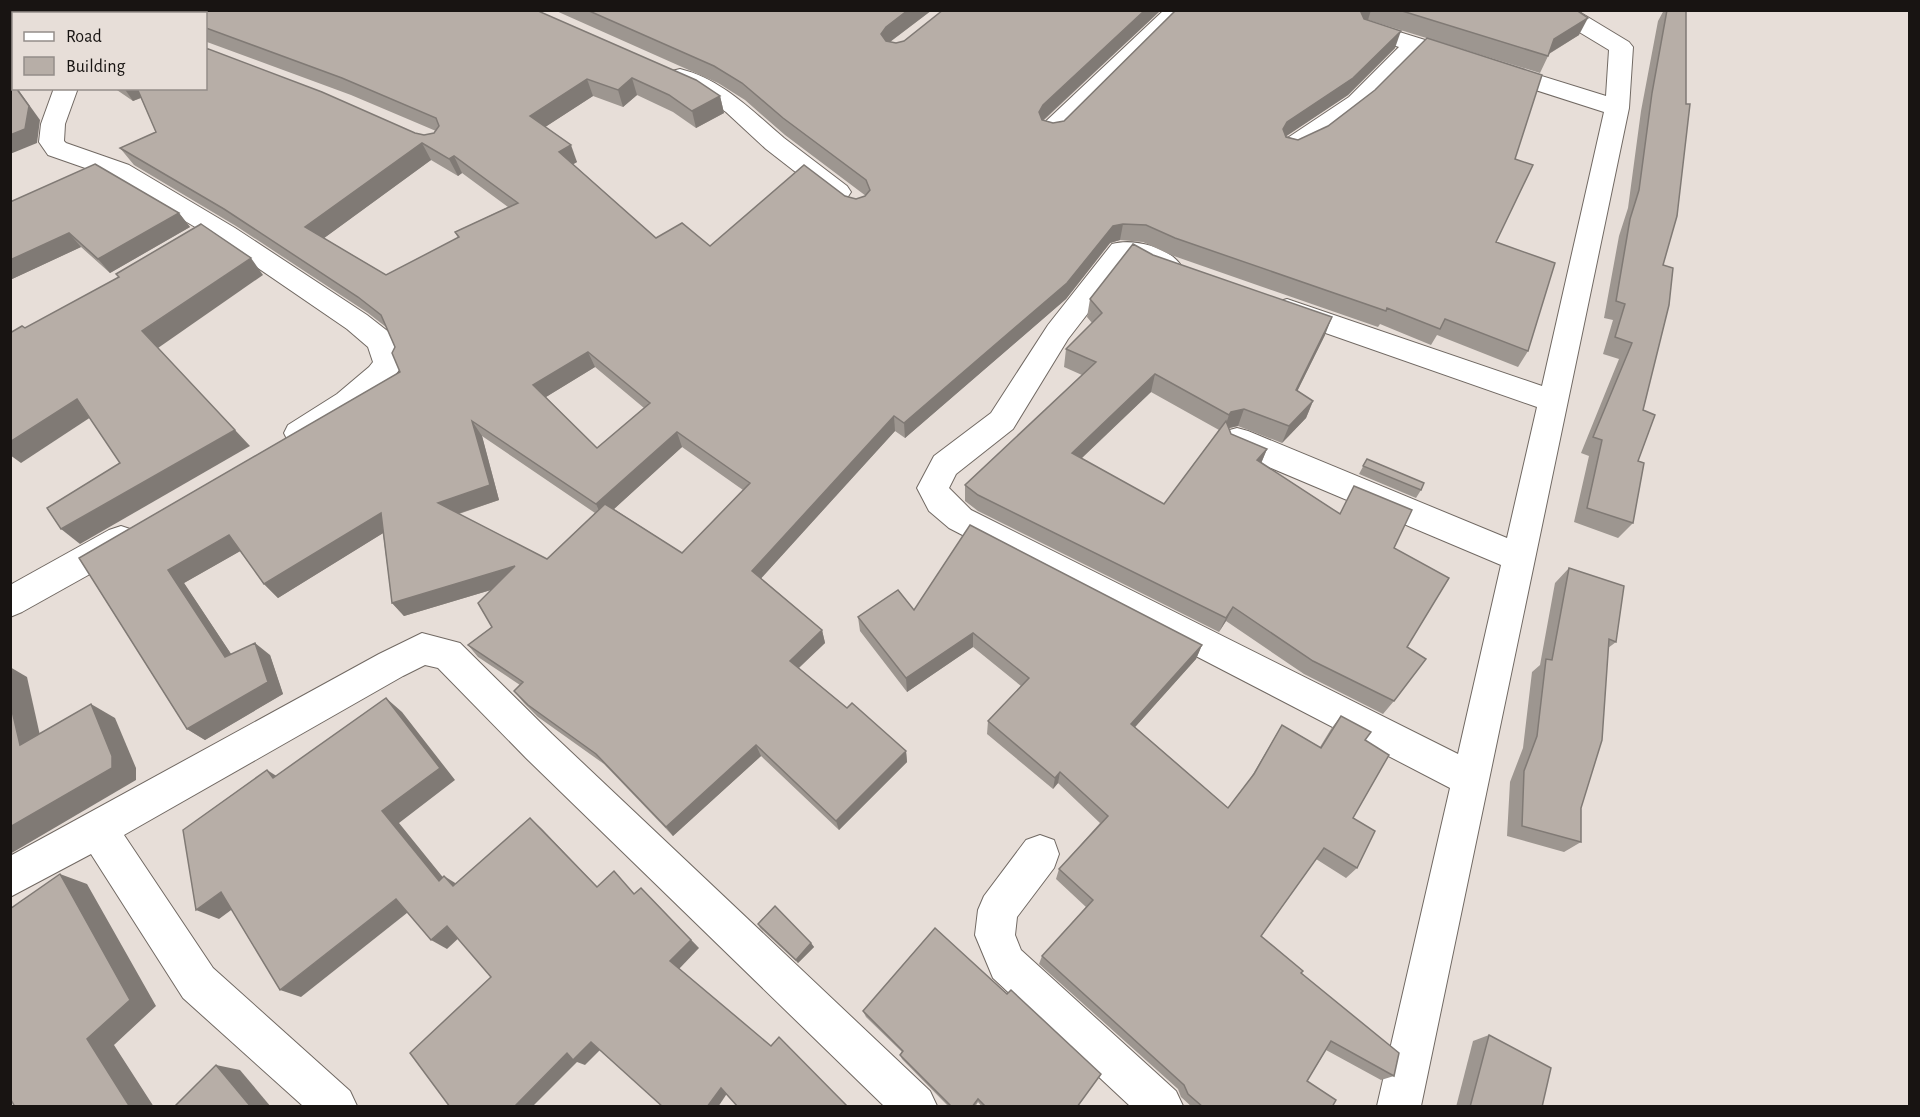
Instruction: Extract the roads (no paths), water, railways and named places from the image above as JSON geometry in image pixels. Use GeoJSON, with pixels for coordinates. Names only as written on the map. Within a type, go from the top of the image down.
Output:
{"type":"FeatureCollection","features":[{"type":"Feature","properties":{"kind":"street"},"geometry":{"type":"LineString","coordinates":[[1052,130],[1177,10]]}},
{"type":"Feature","properties":{"kind":"street"},"geometry":{"type":"LineString","coordinates":[[1399,1107],[1617,108],[1621,47],[1559,10]]}},
{"type":"Feature","properties":{"kind":"street"},"geometry":{"type":"LineString","coordinates":[[1367,29],[1617,108]]}},
{"type":"Feature","properties":{"kind":"street"},"geometry":{"type":"LineString","coordinates":[[1292,147],[1331,123],[1366,94],[1404,52],[1416,45]]}},
{"type":"Feature","properties":{"kind":"street"},"geometry":{"type":"LineString","coordinates":[[658,67],[709,90],[735,107],[775,143],[857,206]]}},
{"type":"Feature","properties":{"kind":"street"},"geometry":{"type":"LineString","coordinates":[[65,90],[53,124],[51,142],[57,149],[120,171],[204,233],[357,322],[380,341],[388,363],[378,378],[350,400],[272,450]]}},
{"type":"Feature","properties":{"kind":"street"},"geometry":{"type":"LineString","coordinates":[[1194,276],[1160,264],[1138,252],[1122,251],[1058,332],[1002,421],[945,465],[933,488],[940,502],[960,519],[1470,779]]}},
{"type":"Feature","properties":{"kind":"street"},"geometry":{"type":"LineString","coordinates":[[1261,299],[1552,401]]}},
{"type":"Feature","properties":{"kind":"street"},"geometry":{"type":"LineString","coordinates":[[1237,440],[1519,558]]}},
{"type":"Feature","properties":{"kind":"street"},"geometry":{"type":"LineString","coordinates":[[10,602],[143,528]]}},
{"type":"Feature","properties":{"kind":"street"},"geometry":{"type":"LineString","coordinates":[[10,878],[422,649],[448,654],[539,746],[915,1107]]}},
{"type":"Feature","properties":{"kind":"street"},"geometry":{"type":"LineString","coordinates":[[98,829],[198,983],[334,1107]]}},
{"type":"Feature","properties":{"kind":"street"},"geometry":{"type":"LineString","coordinates":[[1040,854],[998,910],[995,935],[1006,964],[1161,1107]]}}]}
